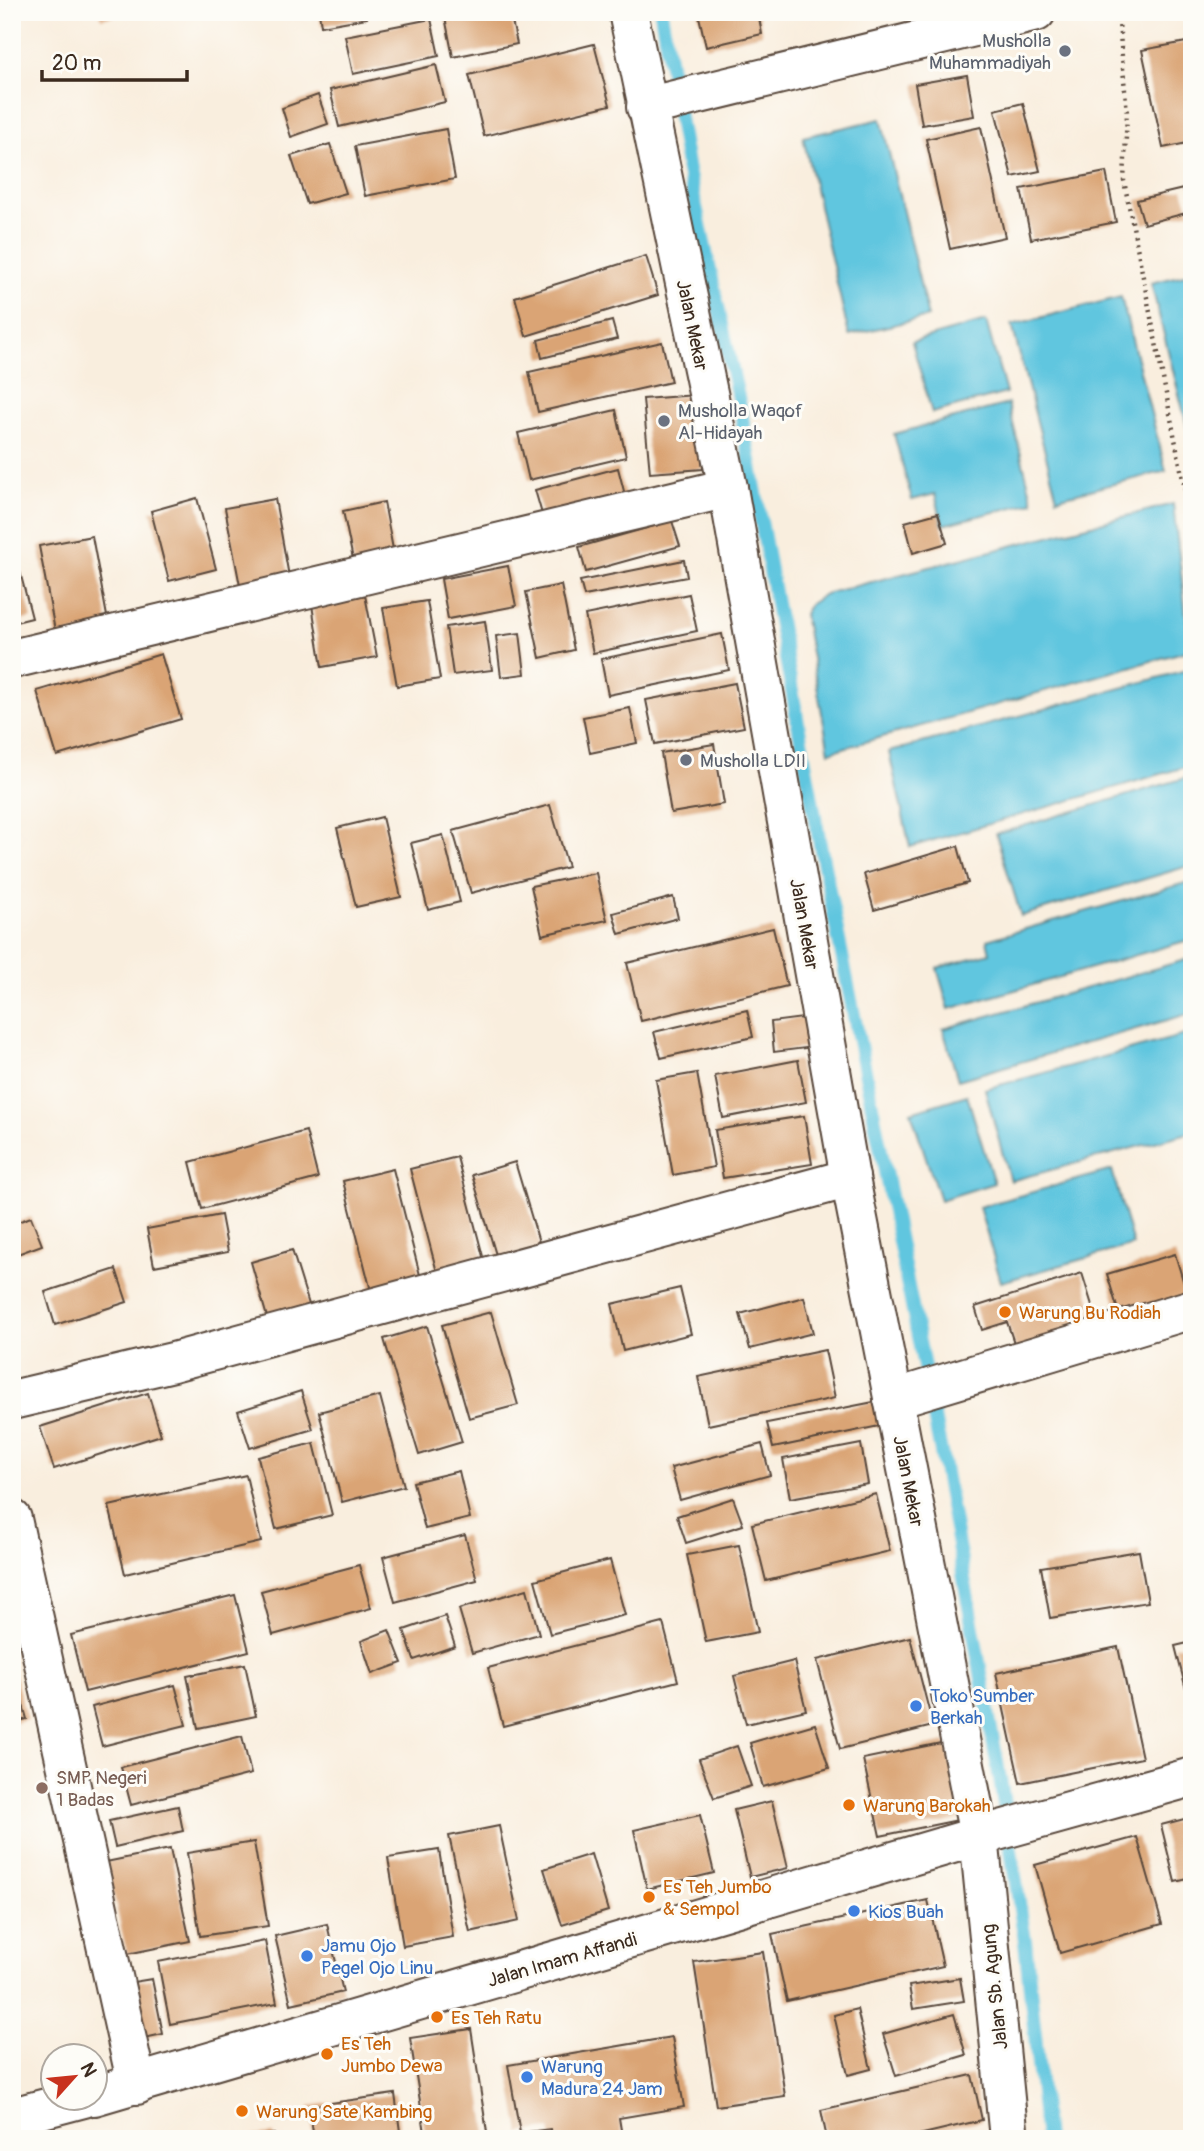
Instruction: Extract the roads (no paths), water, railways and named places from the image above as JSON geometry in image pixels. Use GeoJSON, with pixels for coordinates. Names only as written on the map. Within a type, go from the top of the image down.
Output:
{"type":"FeatureCollection","features":[{"type":"Feature","properties":{"kind":"street","name":"Jalan Mekar"},"geometry":{"type":"LineString","coordinates":[[628,12],[669,101],[729,488],[849,1178],[903,1396],[988,1833]]}},
{"type":"Feature","properties":{"kind":"street"},"geometry":{"type":"LineString","coordinates":[[669,101],[1036,12]]}},
{"type":"Feature","properties":{"kind":"street"},"geometry":{"type":"LineString","coordinates":[[12,659],[729,488]]}},
{"type":"Feature","properties":{"kind":"street"},"geometry":{"type":"LineString","coordinates":[[12,1400],[173,1362],[849,1178]]}},
{"type":"Feature","properties":{"kind":"street"},"geometry":{"type":"LineString","coordinates":[[903,1396],[1192,1309]]}},
{"type":"Feature","properties":{"kind":"street"},"geometry":{"type":"LineString","coordinates":[[12,1519],[137,2085]]}},
{"type":"Feature","properties":{"kind":"street","name":"Jalan Imam Affandi"},"geometry":{"type":"LineString","coordinates":[[108,2092],[988,1833],[1192,1777]]}},
{"type":"Feature","properties":{"kind":"street","name":"Jalan Sb. Agung"},"geometry":{"type":"LineString","coordinates":[[988,1833],[1009,2139]]}},
{"type":"Feature","properties":{"kind":"street"},"geometry":{"type":"LineString","coordinates":[[12,2117],[38,2110]]}},
{"type":"Feature","properties":{"kind":"water"},"geometry":{"type":"Polygon","coordinates":[[[881,119],[928,317],[849,335],[803,137],[881,119]]]}},
{"type":"Feature","properties":{"kind":"water"},"geometry":{"type":"Polygon","coordinates":[[[1192,273],[1192,446],[1151,283],[1192,273]]]}},
{"type":"Feature","properties":{"kind":"water"},"geometry":{"type":"Polygon","coordinates":[[[1121,297],[1166,471],[1057,498],[1012,325],[1121,297]]]}},
{"type":"Feature","properties":{"kind":"water"},"geometry":{"type":"Polygon","coordinates":[[[986,321],[1006,393],[932,413],[912,342],[986,321]]]}},
{"type":"Feature","properties":{"kind":"water"},"geometry":{"type":"Polygon","coordinates":[[[1008,404],[1033,502],[943,525],[935,494],[912,500],[894,434],[1008,404]]]}},
{"type":"Feature","properties":{"kind":"water"},"geometry":{"type":"Polygon","coordinates":[[[1173,504],[1190,650],[829,752],[804,614],[810,604],[825,594],[1173,504]]]}},
{"type":"Feature","properties":{"kind":"water"},"geometry":{"type":"Polygon","coordinates":[[[1190,669],[1192,765],[910,847],[889,752],[1190,669]]]}},
{"type":"Feature","properties":{"kind":"water"},"geometry":{"type":"Polygon","coordinates":[[[1192,776],[1192,865],[1021,916],[996,834],[1192,776]]]}},
{"type":"Feature","properties":{"kind":"water"},"geometry":{"type":"Polygon","coordinates":[[[1192,881],[1192,939],[949,1009],[937,968],[990,953],[987,940],[1192,881]]]}},
{"type":"Feature","properties":{"kind":"water"},"geometry":{"type":"Polygon","coordinates":[[[1192,958],[1192,1013],[958,1080],[943,1029],[1192,958]]]}},
{"type":"Feature","properties":{"kind":"water"},"geometry":{"type":"Polygon","coordinates":[[[1192,1033],[1192,1132],[1010,1181],[985,1089],[1192,1033]]]}},
{"type":"Feature","properties":{"kind":"water"},"geometry":{"type":"Polygon","coordinates":[[[967,1095],[994,1183],[940,1200],[911,1112],[967,1095]]]}},
{"type":"Feature","properties":{"kind":"water"},"geometry":{"type":"Polygon","coordinates":[[[1112,1170],[1133,1245],[1001,1282],[979,1207],[1112,1170]]]}},
{"type":"Feature","properties":{"kind":"waterway"},"geometry":{"type":"LineString","coordinates":[[661,12],[688,171],[740,406],[822,855],[944,1467],[1001,1785],[1025,1941],[1046,2139]]}},
{"type":"Feature","properties":{"kind":"place","name":"Musholla Muhammadiyah"},"geometry":{"type":"Point","coordinates":[1065,51]}},
{"type":"Feature","properties":{"kind":"place","name":"Musholla Waqof Al-Hidayah"},"geometry":{"type":"Point","coordinates":[664,421]}},
{"type":"Feature","properties":{"kind":"place","name":"Musholla LDII"},"geometry":{"type":"Point","coordinates":[686,760]}},
{"type":"Feature","properties":{"kind":"place","name":"Warung Bu Rodiah"},"geometry":{"type":"Point","coordinates":[1005,1312]}},
{"type":"Feature","properties":{"kind":"place","name":"Toko Sumber Berkah"},"geometry":{"type":"Point","coordinates":[916,1706]}},
{"type":"Feature","properties":{"kind":"place","name":"SMP Negeri 1 Badas"},"geometry":{"type":"Point","coordinates":[42,1788]}},
{"type":"Feature","properties":{"kind":"place","name":"Warung Barokah"},"geometry":{"type":"Point","coordinates":[849,1805]}},
{"type":"Feature","properties":{"kind":"place","name":"Es Teh Jumbo & Sempol"},"geometry":{"type":"Point","coordinates":[649,1897]}},
{"type":"Feature","properties":{"kind":"place","name":"Kios Buah"},"geometry":{"type":"Point","coordinates":[854,1911]}},
{"type":"Feature","properties":{"kind":"place","name":"Jamu Ojo Pegel Ojo Linu"},"geometry":{"type":"Point","coordinates":[307,1956]}},
{"type":"Feature","properties":{"kind":"place","name":"Es Teh Ratu"},"geometry":{"type":"Point","coordinates":[437,2017]}},
{"type":"Feature","properties":{"kind":"place","name":"Es Teh Jumbo Dewa"},"geometry":{"type":"Point","coordinates":[327,2054]}},
{"type":"Feature","properties":{"kind":"place","name":"Warung Madura 24 Jam"},"geometry":{"type":"Point","coordinates":[527,2077]}},
{"type":"Feature","properties":{"kind":"place","name":"Warung Sate Kambing"},"geometry":{"type":"Point","coordinates":[242,2111]}}]}
